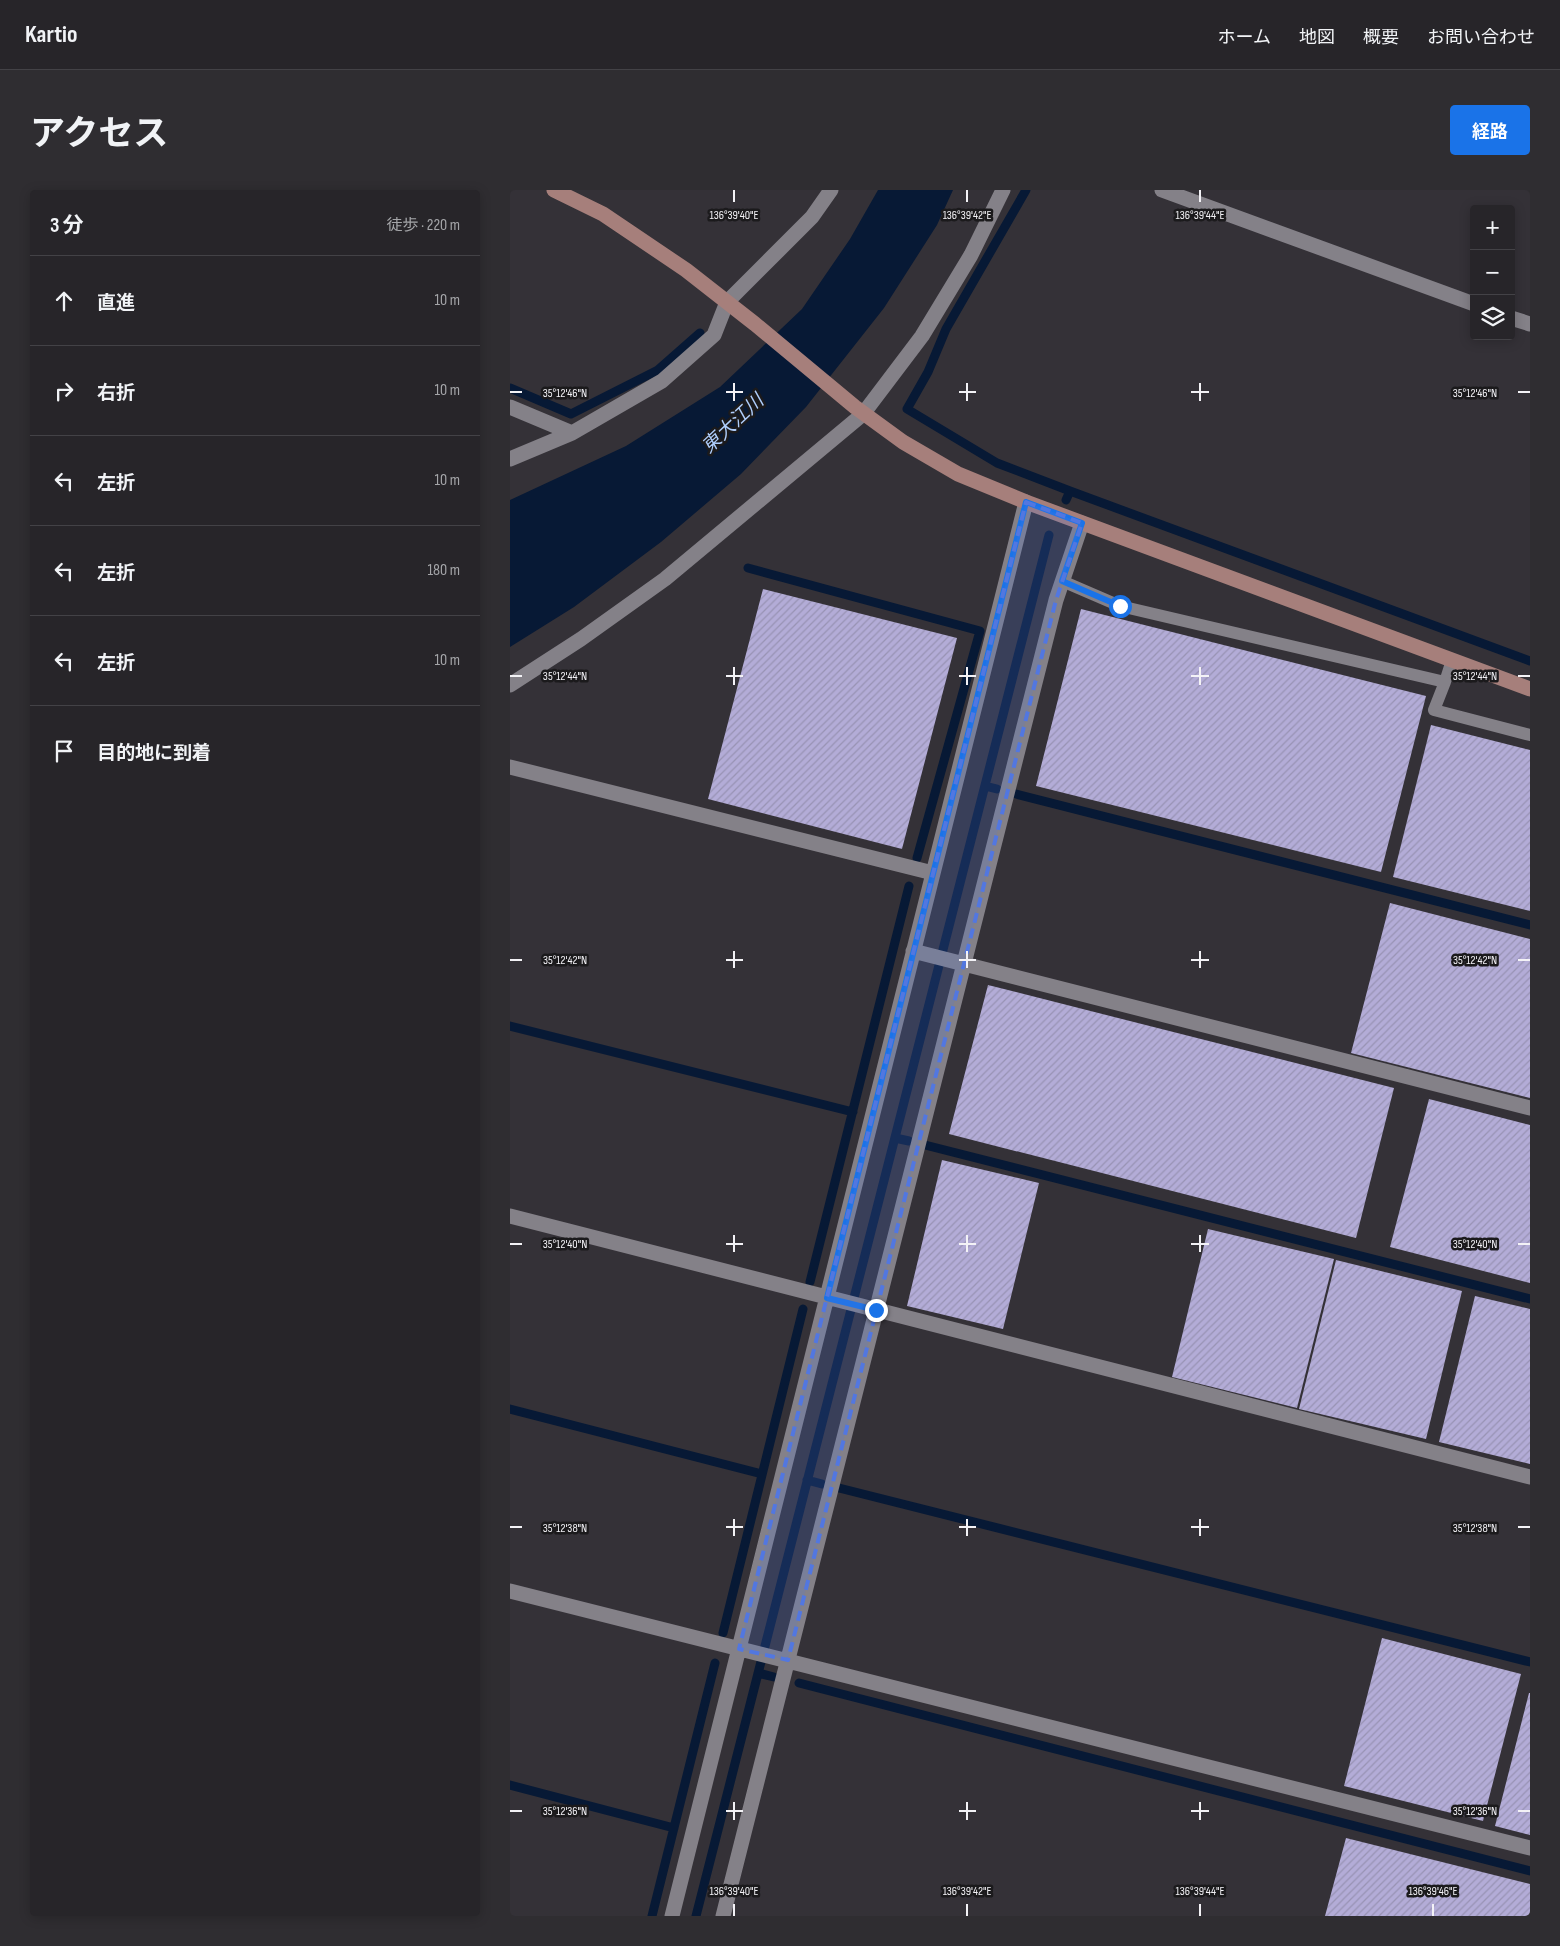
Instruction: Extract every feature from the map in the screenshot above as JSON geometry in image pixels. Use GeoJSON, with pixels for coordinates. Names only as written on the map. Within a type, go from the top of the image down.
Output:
{"type":"FeatureCollection","features":[{"type":"Feature","properties":{"kind":"street"},"geometry":{"type":"LineString","coordinates":[[554,190],[603,214],[686,270],[859,411],[903,442],[958,474],[1026,502],[1530,689]]}},
{"type":"Feature","properties":{"kind":"street"},"geometry":{"type":"LineString","coordinates":[[510,459],[572,434],[662,381],[714,335],[727,302],[812,217],[831,190]]}},
{"type":"Feature","properties":{"kind":"street"},"geometry":{"type":"LineString","coordinates":[[510,684],[581,639],[665,578],[859,411],[922,336],[971,255],[1003,190]]}},
{"type":"Feature","properties":{"kind":"street"},"geometry":{"type":"LineString","coordinates":[[1162,190],[1470,303]]}},
{"type":"Feature","properties":{"kind":"street"},"geometry":{"type":"LineString","coordinates":[[1515,319],[1530,324]]}},
{"type":"Feature","properties":{"kind":"street"},"geometry":{"type":"LineString","coordinates":[[510,407],[572,434]]}},
{"type":"Feature","properties":{"kind":"street"},"geometry":{"type":"LineString","coordinates":[[672,1916],[833,1300],[920,953],[933,873],[1026,502]]}},
{"type":"Feature","properties":{"kind":"street"},"geometry":{"type":"LineString","coordinates":[[723,1916],[783,1659],[959,963],[1056,600],[1082,523]]}},
{"type":"Feature","properties":{"kind":"street"},"geometry":{"type":"LineString","coordinates":[[510,767],[933,873]]}},
{"type":"Feature","properties":{"kind":"street"},"geometry":{"type":"LineString","coordinates":[[920,953],[1530,1108]]}},
{"type":"Feature","properties":{"kind":"street"},"geometry":{"type":"LineString","coordinates":[[510,1216],[1530,1477]]}},
{"type":"Feature","properties":{"kind":"street"},"geometry":{"type":"LineString","coordinates":[[510,1591],[1530,1848]]}},
{"type":"Feature","properties":{"kind":"lane"},"geometry":{"type":"LineString","coordinates":[[1062,581],[1120,606],[1444,682]]}},
{"type":"Feature","properties":{"kind":"lane"},"geometry":{"type":"LineString","coordinates":[[1452,660],[1434,710],[1530,736]]}},
{"type":"Feature","properties":{"kind":"highlighted area"},"geometry":{"type":"Polygon","coordinates":[[[1026,502],[1082,523],[1056,600],[788,1660],[739,1649],[1026,502]]]}},
{"type":"Feature","properties":{"kind":"water","name":"東大江川"},"geometry":{"type":"Polygon","coordinates":[[[878,190],[953,190],[937,225],[884,308],[806,407],[741,474],[661,542],[574,607],[510,647],[510,500],[626,446],[720,387],[802,309],[850,239],[878,190]]]}},
{"type":"Feature","properties":{"kind":"building"},"geometry":{"type":"Polygon","coordinates":[[[763,589],[957,638],[902,849],[708,799],[763,589]]]}},
{"type":"Feature","properties":{"kind":"building"},"geometry":{"type":"Polygon","coordinates":[[[1081,609],[1426,696],[1381,872],[1036,786],[1081,609]]]}},
{"type":"Feature","properties":{"kind":"building"},"geometry":{"type":"Polygon","coordinates":[[[1431,725],[1530,750],[1530,911],[1393,877],[1431,725]]]}},
{"type":"Feature","properties":{"kind":"building"},"geometry":{"type":"Polygon","coordinates":[[[1390,903],[1530,939],[1530,1098],[1351,1053],[1390,903]]]}},
{"type":"Feature","properties":{"kind":"building"},"geometry":{"type":"Polygon","coordinates":[[[988,985],[1394,1088],[1356,1238],[949,1134],[988,985]]]}},
{"type":"Feature","properties":{"kind":"building"},"geometry":{"type":"Polygon","coordinates":[[[1429,1099],[1530,1125],[1530,1283],[1390,1247],[1429,1099]]]}},
{"type":"Feature","properties":{"kind":"building"},"geometry":{"type":"Polygon","coordinates":[[[942,1160],[1039,1183],[1003,1329],[907,1306],[942,1160]]]}},
{"type":"Feature","properties":{"kind":"building"},"geometry":{"type":"Polygon","coordinates":[[[1208,1229],[1334,1259],[1297,1408],[1172,1377],[1208,1229]]]}},
{"type":"Feature","properties":{"kind":"building"},"geometry":{"type":"Polygon","coordinates":[[[1336,1260],[1462,1291],[1426,1439],[1299,1409],[1336,1260]]]}},
{"type":"Feature","properties":{"kind":"building"},"geometry":{"type":"Polygon","coordinates":[[[1475,1296],[1530,1309],[1530,1464],[1439,1442],[1475,1296]]]}},
{"type":"Feature","properties":{"kind":"building"},"geometry":{"type":"Polygon","coordinates":[[[1382,1638],[1521,1674],[1483,1821],[1344,1786],[1382,1638]]]}},
{"type":"Feature","properties":{"kind":"building"},"geometry":{"type":"Polygon","coordinates":[[[1530,1693],[1530,1835],[1495,1826],[1530,1693]]]}},
{"type":"Feature","properties":{"kind":"building"},"geometry":{"type":"Polygon","coordinates":[[[1346,1838],[1530,1884],[1530,1916],[1325,1916],[1346,1838]]]}},
{"type":"Feature","properties":{"kind":"waterway"},"geometry":{"type":"LineString","coordinates":[[1026,190],[946,329],[928,372],[907,409],[997,463],[1070,491]]}},
{"type":"Feature","properties":{"kind":"waterway"},"geometry":{"type":"LineString","coordinates":[[510,388],[571,414],[658,370],[700,333]]}},
{"type":"Feature","properties":{"kind":"waterway"},"geometry":{"type":"LineString","coordinates":[[1066,500],[1070,491],[1530,661]]}},
{"type":"Feature","properties":{"kind":"waterway"},"geometry":{"type":"LineString","coordinates":[[696,1916],[1049,535]]}},
{"type":"Feature","properties":{"kind":"waterway"},"geometry":{"type":"LineString","coordinates":[[748,568],[980,631],[917,858]]}},
{"type":"Feature","properties":{"kind":"waterway"},"geometry":{"type":"LineString","coordinates":[[985,786],[997,789]]}},
{"type":"Feature","properties":{"kind":"waterway"},"geometry":{"type":"LineString","coordinates":[[1016,794],[1530,925]]}},
{"type":"Feature","properties":{"kind":"waterway"},"geometry":{"type":"LineString","coordinates":[[810,1282],[909,886]]}},
{"type":"Feature","properties":{"kind":"waterway"},"geometry":{"type":"LineString","coordinates":[[510,1026],[853,1112]]}},
{"type":"Feature","properties":{"kind":"waterway"},"geometry":{"type":"LineString","coordinates":[[895,1138],[909,1141]]}},
{"type":"Feature","properties":{"kind":"waterway"},"geometry":{"type":"LineString","coordinates":[[925,1145],[1530,1299]]}},
{"type":"Feature","properties":{"kind":"waterway"},"geometry":{"type":"LineString","coordinates":[[723,1633],[803,1309]]}},
{"type":"Feature","properties":{"kind":"waterway"},"geometry":{"type":"LineString","coordinates":[[510,1409],[762,1474]]}},
{"type":"Feature","properties":{"kind":"waterway"},"geometry":{"type":"LineString","coordinates":[[807,1480],[822,1484]]}},
{"type":"Feature","properties":{"kind":"waterway"},"geometry":{"type":"LineString","coordinates":[[839,1488],[1530,1662]]}},
{"type":"Feature","properties":{"kind":"waterway"},"geometry":{"type":"LineString","coordinates":[[652,1916],[715,1663]]}},
{"type":"Feature","properties":{"kind":"waterway"},"geometry":{"type":"LineString","coordinates":[[758,1673],[774,1677]]}},
{"type":"Feature","properties":{"kind":"waterway"},"geometry":{"type":"LineString","coordinates":[[799,1683],[1530,1871]]}},
{"type":"Feature","properties":{"kind":"waterway"},"geometry":{"type":"LineString","coordinates":[[510,1785],[674,1828]]}},
{"type":"Feature","properties":{"kind":"route"},"geometry":{"type":"LineString","coordinates":[[876,1310],[827,1298],[1026,502],[1082,523],[1062,581],[1120,606]]}}]}
